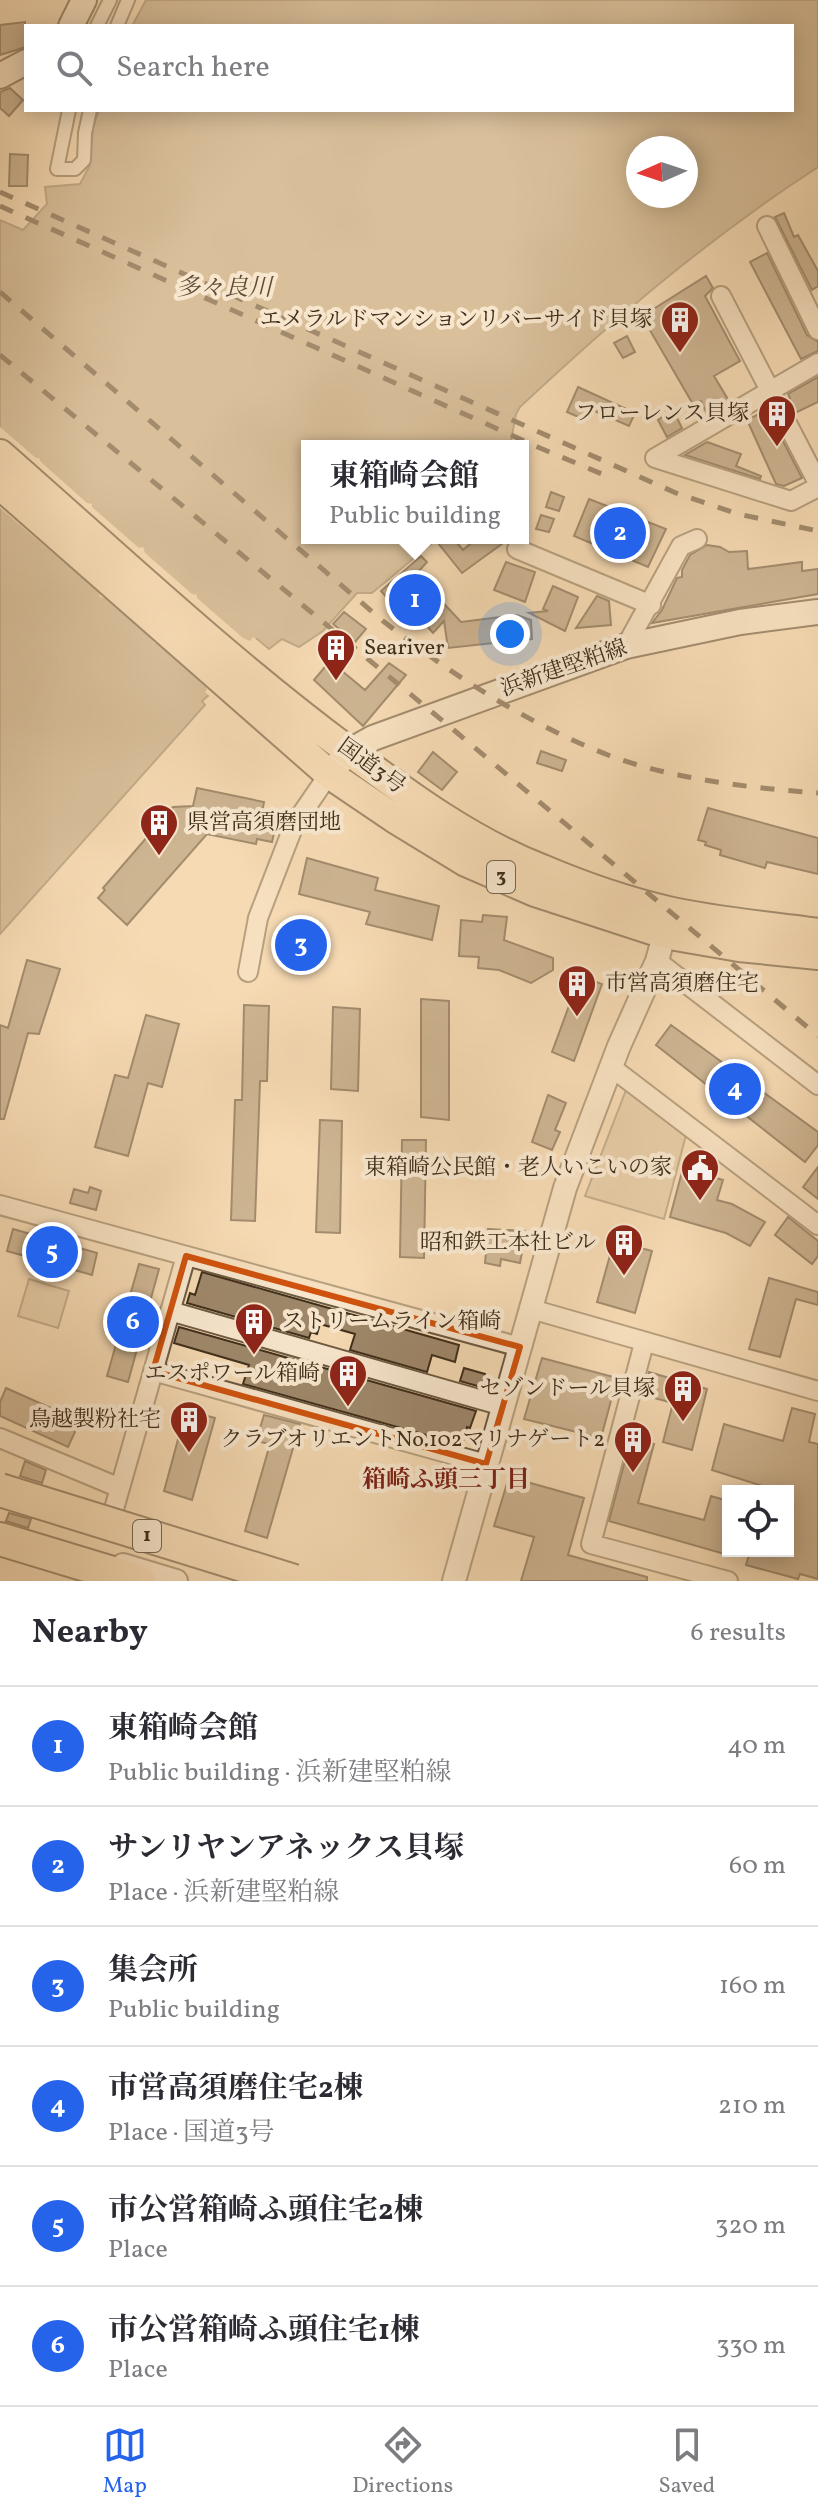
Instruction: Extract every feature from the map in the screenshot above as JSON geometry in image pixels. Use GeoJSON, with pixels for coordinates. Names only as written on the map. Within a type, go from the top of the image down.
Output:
{"type":"FeatureCollection","features":[{"type":"Feature","properties":{"kind":"highway","name":"国道3号"},"geometry":{"type":"LineString","coordinates":[[0,454],[238,678],[329,774],[394,818],[466,862],[535,892],[668,922],[739,947],[818,955]]}},
{"type":"Feature","properties":{"kind":"highway","name":"国道3号"},"geometry":{"type":"LineString","coordinates":[[0,485],[238,678],[350,751],[380,776],[486,842],[540,869],[632,901],[668,922],[818,933]]}},
{"type":"Feature","properties":{"kind":"highway","name":"1"},"geometry":{"type":"LineString","coordinates":[[0,1490],[294,1581]]}},
{"type":"Feature","properties":{"kind":"highway","name":"1"},"geometry":{"type":"LineString","coordinates":[[0,1539],[139,1581]]}},
{"type":"Feature","properties":{"kind":"main road"},"geometry":{"type":"LineString","coordinates":[[72,24],[84,0]]}},
{"type":"Feature","properties":{"kind":"main road"},"geometry":{"type":"LineString","coordinates":[[0,76],[24,63]]}},
{"type":"Feature","properties":{"kind":"main road","name":"浜新建堅粕線"},"geometry":{"type":"LineString","coordinates":[[329,774],[350,751],[373,738],[626,646],[740,622],[818,612]]}},
{"type":"Feature","properties":{"kind":"street"},"geometry":{"type":"LineString","coordinates":[[98,24],[110,0]]}},
{"type":"Feature","properties":{"kind":"street"},"geometry":{"type":"LineString","coordinates":[[118,24],[128,0]]}},
{"type":"Feature","properties":{"kind":"street"},"geometry":{"type":"LineString","coordinates":[[69,112],[57,169],[75,169],[84,160],[90,112]]}},
{"type":"Feature","properties":{"kind":"street"},"geometry":{"type":"LineString","coordinates":[[767,226],[818,330]]}},
{"type":"Feature","properties":{"kind":"street"},"geometry":{"type":"LineString","coordinates":[[721,296],[770,390],[818,485],[791,501],[655,458],[770,390],[818,363]]}},
{"type":"Feature","properties":{"kind":"street"},"geometry":{"type":"LineString","coordinates":[[626,646],[681,546],[697,539]]}},
{"type":"Feature","properties":{"kind":"street"},"geometry":{"type":"LineString","coordinates":[[517,549],[651,605]]}},
{"type":"Feature","properties":{"kind":"street"},"geometry":{"type":"LineString","coordinates":[[248,972],[258,918],[294,825],[329,774]]}},
{"type":"Feature","properties":{"kind":"street"},"geometry":{"type":"LineString","coordinates":[[454,1581],[565,1188],[611,1067],[657,961],[668,922]]}},
{"type":"Feature","properties":{"kind":"street"},"geometry":{"type":"LineString","coordinates":[[657,961],[818,1085]]}},
{"type":"Feature","properties":{"kind":"street"},"geometry":{"type":"LineString","coordinates":[[611,1067],[818,1225]]}},
{"type":"Feature","properties":{"kind":"street"},"geometry":{"type":"LineString","coordinates":[[0,1205],[520,1347]]}},
{"type":"Feature","properties":{"kind":"street"},"geometry":{"type":"LineString","coordinates":[[107,1532],[186,1256]]}},
{"type":"Feature","properties":{"kind":"street"},"geometry":{"type":"LineString","coordinates":[[531,1309],[818,1391]]}},
{"type":"Feature","properties":{"kind":"street"},"geometry":{"type":"LineString","coordinates":[[170,1311],[503,1406]]}},
{"type":"Feature","properties":{"kind":"street"},"geometry":{"type":"LineString","coordinates":[[644,1343],[591,1544],[728,1581]]}},
{"type":"Feature","properties":{"kind":"street"},"geometry":{"type":"LineString","coordinates":[[153,1371],[486,1464]]}},
{"type":"Feature","properties":{"kind":"street"},"geometry":{"type":"LineString","coordinates":[[0,1438],[120,1488]]}},
{"type":"Feature","properties":{"kind":"street"},"geometry":{"type":"LineString","coordinates":[[0,1498],[267,1581]]}},
{"type":"Feature","properties":{"kind":"street"},"geometry":{"type":"LineString","coordinates":[[0,1529],[176,1581]]}},
{"type":"Feature","properties":{"kind":"highlighted area"},"geometry":{"type":"Polygon","coordinates":[[[186,1256],[520,1347],[486,1464],[153,1371],[186,1256]]]}},
{"type":"Feature","properties":{"kind":"shaded area"},"geometry":{"type":"Polygon","coordinates":[[[626,1090],[686,1135],[664,1219],[585,1196],[626,1090]]]}},
{"type":"Feature","properties":{"kind":"shaded area"},"geometry":{"type":"Polygon","coordinates":[[[29,1279],[69,1291],[58,1328],[18,1316],[29,1279]]]}},
{"type":"Feature","properties":{"kind":"water","name":"多々良川"},"geometry":{"type":"Polygon","coordinates":[[[146,0],[818,0],[818,167],[701,250],[555,374],[520,407],[511,440],[301,440],[301,544],[431,544],[372,593],[357,593],[323,631],[299,647],[282,639],[269,649],[257,639],[202,701],[205,705],[0,934],[0,220],[23,230],[47,204],[45,187],[80,184],[90,165],[93,128],[98,112],[794,112],[794,24],[133,24],[146,0]]]}},
{"type":"Feature","properties":{"kind":"pier"},"geometry":{"type":"Polygon","coordinates":[[[0,427],[139,548],[143,547],[145,553],[243,638],[250,641],[253,637],[267,649],[265,651],[257,644],[212,698],[205,692],[204,683],[154,643],[106,598],[100,597],[99,592],[0,508],[0,427]]]}},
{"type":"Feature","properties":{"kind":"building"},"geometry":{"type":"Polygon","coordinates":[[[25,22],[24,48],[0,55],[0,25],[25,22]]]}},
{"type":"Feature","properties":{"kind":"building"},"geometry":{"type":"Polygon","coordinates":[[[10,88],[23,100],[9,116],[0,108],[0,92],[10,88]]]}},
{"type":"Feature","properties":{"kind":"building"},"geometry":{"type":"Polygon","coordinates":[[[10,154],[28,155],[27,186],[9,186],[10,154]]]}},
{"type":"Feature","properties":{"kind":"building"},"geometry":{"type":"Polygon","coordinates":[[[784,213],[794,237],[798,235],[818,271],[818,286],[812,290],[775,217],[784,213]]]}},
{"type":"Feature","properties":{"kind":"building"},"geometry":{"type":"Polygon","coordinates":[[[767,253],[807,335],[818,342],[818,351],[801,359],[750,262],[767,253]]]}},
{"type":"Feature","properties":{"kind":"building"},"geometry":{"type":"Polygon","coordinates":[[[706,276],[713,288],[705,296],[740,361],[714,376],[729,401],[707,414],[701,401],[694,406],[644,320],[644,315],[706,276]]]}},
{"type":"Feature","properties":{"kind":"building"},"geometry":{"type":"Polygon","coordinates":[[[627,336],[635,352],[623,358],[614,343],[627,336]]]}},
{"type":"Feature","properties":{"kind":"building"},"geometry":{"type":"Polygon","coordinates":[[[818,377],[818,402],[795,413],[788,394],[818,377]]]}},
{"type":"Feature","properties":{"kind":"building"},"geometry":{"type":"Polygon","coordinates":[[[578,387],[635,413],[629,426],[590,409],[585,420],[567,412],[578,387]]]}},
{"type":"Feature","properties":{"kind":"building"},"geometry":{"type":"Polygon","coordinates":[[[673,410],[682,428],[667,437],[658,420],[673,410]]]}},
{"type":"Feature","properties":{"kind":"building","name":"フローレンス貝塚"},"geometry":{"type":"Polygon","coordinates":[[[767,410],[802,478],[784,486],[776,484],[747,420],[767,410]]]}},
{"type":"Feature","properties":{"kind":"building"},"geometry":{"type":"Polygon","coordinates":[[[707,442],[741,454],[736,466],[761,476],[760,479],[685,455],[707,442]]]}},
{"type":"Feature","properties":{"kind":"building"},"geometry":{"type":"Polygon","coordinates":[[[551,492],[564,497],[559,511],[546,507],[551,492]]]}},
{"type":"Feature","properties":{"kind":"building"},"geometry":{"type":"Polygon","coordinates":[[[589,499],[666,529],[648,567],[574,536],[589,499]]]}},
{"type":"Feature","properties":{"kind":"building"},"geometry":{"type":"Polygon","coordinates":[[[541,515],[554,519],[549,532],[536,529],[541,515]]]}},
{"type":"Feature","properties":{"kind":"building"},"geometry":{"type":"Polygon","coordinates":[[[439,544],[458,544],[463,550],[470,544],[502,544],[462,573],[439,544]]]}},
{"type":"Feature","properties":{"kind":"building"},"geometry":{"type":"Polygon","coordinates":[[[707,545],[729,552],[747,551],[748,569],[802,562],[802,571],[818,569],[818,594],[652,623],[662,610],[677,578],[682,577],[690,555],[707,545]]]}},
{"type":"Feature","properties":{"kind":"building"},"geometry":{"type":"Polygon","coordinates":[[[421,556],[427,562],[391,602],[381,591],[421,556]]]}},
{"type":"Feature","properties":{"kind":"building"},"geometry":{"type":"Polygon","coordinates":[[[506,562],[535,572],[525,602],[494,590],[506,562]]]}},
{"type":"Feature","properties":{"kind":"building"},"geometry":{"type":"Polygon","coordinates":[[[427,575],[439,587],[434,593],[461,622],[517,615],[531,620],[532,639],[448,648],[444,621],[433,633],[420,618],[416,623],[405,610],[427,575]]]}},
{"type":"Feature","properties":{"kind":"building"},"geometry":{"type":"Polygon","coordinates":[[[553,586],[578,597],[565,631],[529,613],[548,611],[543,609],[553,586]]]}},
{"type":"Feature","properties":{"kind":"building"},"geometry":{"type":"Polygon","coordinates":[[[597,596],[609,601],[611,625],[576,628],[597,596]]]}},
{"type":"Feature","properties":{"kind":"building"},"geometry":{"type":"Polygon","coordinates":[[[344,612],[366,629],[355,642],[333,624],[344,612]]]}},
{"type":"Feature","properties":{"kind":"building"},"geometry":{"type":"Polygon","coordinates":[[[330,661],[365,690],[389,663],[406,675],[363,726],[314,680],[330,661]]]}},
{"type":"Feature","properties":{"kind":"building"},"geometry":{"type":"Polygon","coordinates":[[[541,751],[566,760],[562,771],[537,763],[541,751]]]}},
{"type":"Feature","properties":{"kind":"building"},"geometry":{"type":"Polygon","coordinates":[[[433,752],[457,772],[442,790],[418,772],[433,752]]]}},
{"type":"Feature","properties":{"kind":"building","name":"県営高須磨団地"},"geometry":{"type":"Polygon","coordinates":[[[197,788],[264,802],[260,822],[276,825],[272,842],[257,839],[256,844],[207,834],[127,925],[98,898],[105,890],[103,888],[173,807],[193,806],[197,788]]]}},
{"type":"Feature","properties":{"kind":"building"},"geometry":{"type":"Polygon","coordinates":[[[708,808],[818,838],[818,874],[767,862],[765,868],[720,855],[721,850],[698,840],[708,808]]]}},
{"type":"Feature","properties":{"kind":"building","name":"県営高須磨団地"},"geometry":{"type":"Polygon","coordinates":[[[307,858],[378,878],[375,890],[439,906],[432,940],[366,924],[370,912],[299,894],[307,858]]]}},
{"type":"Feature","properties":{"kind":"building"},"geometry":{"type":"Polygon","coordinates":[[[483,915],[507,917],[504,940],[553,958],[553,970],[531,983],[499,970],[478,968],[479,957],[459,956],[461,920],[482,922],[483,915]]]}},
{"type":"Feature","properties":{"kind":"building"},"geometry":{"type":"Polygon","coordinates":[[[286,927],[322,936],[315,965],[279,955],[286,927]]]}},
{"type":"Feature","properties":{"kind":"building"},"geometry":{"type":"Polygon","coordinates":[[[27,960],[60,969],[39,1034],[28,1033],[4,1119],[0,1119],[0,1025],[8,1028],[27,960]]]}},
{"type":"Feature","properties":{"kind":"building","name":"市営高須磨住宅"},"geometry":{"type":"Polygon","coordinates":[[[580,976],[602,984],[574,1061],[552,1052],[580,976]]]}},
{"type":"Feature","properties":{"kind":"building"},"geometry":{"type":"Polygon","coordinates":[[[421,999],[449,1001],[449,1120],[421,1117],[421,999]]]}},
{"type":"Feature","properties":{"kind":"building"},"geometry":{"type":"Polygon","coordinates":[[[244,1005],[269,1006],[267,1081],[260,1081],[255,1221],[231,1220],[235,1100],[242,1100],[244,1005]]]}},
{"type":"Feature","properties":{"kind":"building"},"geometry":{"type":"Polygon","coordinates":[[[333,1007],[360,1009],[358,1091],[331,1089],[333,1007]]]}},
{"type":"Feature","properties":{"kind":"building"},"geometry":{"type":"Polygon","coordinates":[[[146,1015],[179,1024],[162,1087],[148,1083],[128,1156],[95,1147],[115,1075],[128,1078],[146,1015]]]}},
{"type":"Feature","properties":{"kind":"building"},"geometry":{"type":"Polygon","coordinates":[[[671,1025],[818,1132],[818,1145],[805,1162],[656,1045],[671,1025]]]}},
{"type":"Feature","properties":{"kind":"building"},"geometry":{"type":"Polygon","coordinates":[[[548,1095],[566,1103],[555,1130],[560,1132],[552,1150],[532,1142],[548,1095]]]}},
{"type":"Feature","properties":{"kind":"building"},"geometry":{"type":"Polygon","coordinates":[[[320,1120],[342,1121],[340,1233],[316,1232],[320,1120]]]}},
{"type":"Feature","properties":{"kind":"building"},"geometry":{"type":"Polygon","coordinates":[[[402,1140],[426,1140],[424,1258],[400,1257],[402,1140]]]}},
{"type":"Feature","properties":{"kind":"building"},"geometry":{"type":"Polygon","coordinates":[[[818,1167],[818,1199],[803,1187],[818,1167]]]}},
{"type":"Feature","properties":{"kind":"building","name":"東箱崎公民館・老人いこいの家"},"geometry":{"type":"Polygon","coordinates":[[[683,1168],[723,1180],[717,1200],[732,1204],[765,1222],[750,1246],[726,1233],[670,1217],[683,1168]]]}},
{"type":"Feature","properties":{"kind":"building"},"geometry":{"type":"Polygon","coordinates":[[[90,1187],[101,1191],[96,1210],[70,1203],[74,1189],[88,1193],[90,1187]]]}},
{"type":"Feature","properties":{"kind":"building"},"geometry":{"type":"Polygon","coordinates":[[[788,1217],[818,1241],[818,1256],[812,1264],[775,1235],[788,1217]]]}},
{"type":"Feature","properties":{"kind":"building"},"geometry":{"type":"Polygon","coordinates":[[[13,1229],[97,1253],[92,1275],[7,1251],[13,1229]]]}},
{"type":"Feature","properties":{"kind":"building"},"geometry":{"type":"Polygon","coordinates":[[[488,1229],[526,1231],[520,1263],[501,1259],[500,1266],[485,1263],[488,1229]]]}},
{"type":"Feature","properties":{"kind":"building","name":"昭和鉄工本社ビル"},"geometry":{"type":"Polygon","coordinates":[[[614,1241],[652,1251],[635,1313],[597,1302],[614,1241]]]}},
{"type":"Feature","properties":{"kind":"building"},"geometry":{"type":"Polygon","coordinates":[[[139,1264],[159,1269],[128,1382],[107,1376],[139,1264]]]}},
{"type":"Feature","properties":{"kind":"building"},"geometry":{"type":"Polygon","coordinates":[[[202,1272],[459,1345],[455,1362],[432,1355],[427,1372],[350,1350],[355,1334],[320,1324],[317,1334],[311,1332],[309,1338],[187,1303],[190,1293],[195,1295],[202,1272]]]}},
{"type":"Feature","properties":{"kind":"building"},"geometry":{"type":"Polygon","coordinates":[[[769,1278],[818,1292],[818,1305],[796,1299],[780,1357],[749,1349],[769,1278]]]}},
{"type":"Feature","properties":{"kind":"building"},"geometry":{"type":"Polygon","coordinates":[[[179,1327],[476,1411],[462,1445],[243,1384],[249,1365],[174,1343],[179,1327]]]}},
{"type":"Feature","properties":{"kind":"building"},"geometry":{"type":"Polygon","coordinates":[[[542,1358],[617,1378],[601,1438],[524,1419],[542,1358]]]}},
{"type":"Feature","properties":{"kind":"building"},"geometry":{"type":"Polygon","coordinates":[[[464,1368],[485,1374],[481,1387],[460,1381],[464,1368]]]}},
{"type":"Feature","properties":{"kind":"building","name":"セゾンドール貝塚"},"geometry":{"type":"Polygon","coordinates":[[[649,1372],[707,1389],[692,1450],[663,1442],[673,1403],[643,1395],[649,1372]]]}},
{"type":"Feature","properties":{"kind":"building"},"geometry":{"type":"Polygon","coordinates":[[[6,1388],[80,1421],[68,1447],[0,1416],[0,1402],[6,1388]]]}},
{"type":"Feature","properties":{"kind":"building"},"geometry":{"type":"Polygon","coordinates":[[[792,1408],[815,1414],[809,1442],[818,1444],[818,1579],[800,1574],[798,1579],[746,1565],[748,1557],[794,1557],[794,1485],[759,1485],[712,1470],[724,1424],[783,1441],[792,1408]]]}},
{"type":"Feature","properties":{"kind":"building","name":"鳥越製粉社宅"},"geometry":{"type":"Polygon","coordinates":[[[186,1410],[215,1418],[192,1500],[164,1491],[186,1410]]]}},
{"type":"Feature","properties":{"kind":"building"},"geometry":{"type":"Polygon","coordinates":[[[264,1415],[300,1424],[267,1538],[245,1531],[270,1444],[256,1441],[264,1415]]]}},
{"type":"Feature","properties":{"kind":"building","name":"クラブオリエントNo.102マリナゲート2"},"geometry":{"type":"Polygon","coordinates":[[[631,1438],[654,1444],[638,1503],[704,1520],[711,1496],[722,1499],[722,1553],[609,1521],[631,1438]]]}},
{"type":"Feature","properties":{"kind":"building"},"geometry":{"type":"Polygon","coordinates":[[[25,1461],[46,1470],[42,1483],[20,1476],[25,1461]]]}},
{"type":"Feature","properties":{"kind":"building"},"geometry":{"type":"Polygon","coordinates":[[[509,1477],[584,1498],[568,1555],[647,1577],[647,1581],[521,1581],[534,1537],[494,1526],[509,1477]]]}},
{"type":"Feature","properties":{"kind":"building"},"geometry":{"type":"Polygon","coordinates":[[[9,1513],[31,1519],[28,1528],[6,1521],[9,1513]]]}},
{"type":"Feature","properties":{"kind":"railway"},"geometry":{"type":"LineString","coordinates":[[0,192],[676,493],[738,514],[818,531]]}},
{"type":"Feature","properties":{"kind":"railway"},"geometry":{"type":"LineString","coordinates":[[0,206],[522,440]]}},
{"type":"Feature","properties":{"kind":"railway"},"geometry":{"type":"LineString","coordinates":[[0,292],[383,621],[491,696],[548,728],[632,763],[712,781],[818,793]]}},
{"type":"Feature","properties":{"kind":"railway"},"geometry":{"type":"LineString","coordinates":[[0,355],[818,1036]]}},
{"type":"Feature","properties":{"kind":"railway"},"geometry":{"type":"LineString","coordinates":[[529,443],[614,479]]}},
{"type":"Feature","properties":{"kind":"place","name":"エメラルドマンションリバーサイド貝塚"},"geometry":{"type":"Point","coordinates":[680,354]}},
{"type":"Feature","properties":{"kind":"place","name":"フローレンス貝塚"},"geometry":{"type":"Point","coordinates":[777,448]}},
{"type":"Feature","properties":{"kind":"place","name":"サンリヤンアネックス貝塚"},"geometry":{"type":"Point","coordinates":[620,533]}},
{"type":"Feature","properties":{"kind":"place","name":"東箱崎会館"},"geometry":{"type":"Point","coordinates":[415,600]}},
{"type":"Feature","properties":{"kind":"place","name":"Seariver"},"geometry":{"type":"Point","coordinates":[336,682]}},
{"type":"Feature","properties":{"kind":"place","name":"県営高須磨団地"},"geometry":{"type":"Point","coordinates":[159,857]}},
{"type":"Feature","properties":{"kind":"place","name":"集会所"},"geometry":{"type":"Point","coordinates":[301,945]}},
{"type":"Feature","properties":{"kind":"place","name":"市営高須磨住宅"},"geometry":{"type":"Point","coordinates":[577,1018]}},
{"type":"Feature","properties":{"kind":"place","name":"市営高須磨住宅2棟"},"geometry":{"type":"Point","coordinates":[735,1089]}},
{"type":"Feature","properties":{"kind":"place","name":"東箱崎公民館・老人いこいの家"},"geometry":{"type":"Point","coordinates":[700,1202]}},
{"type":"Feature","properties":{"kind":"place","name":"市公営箱崎ふ頭住宅2棟"},"geometry":{"type":"Point","coordinates":[52,1252]}},
{"type":"Feature","properties":{"kind":"place","name":"昭和鉄工本社ビル"},"geometry":{"type":"Point","coordinates":[624,1277]}},
{"type":"Feature","properties":{"kind":"place","name":"市公営箱崎ふ頭住宅1棟"},"geometry":{"type":"Point","coordinates":[133,1322]}},
{"type":"Feature","properties":{"kind":"place","name":"ストリームライン箱崎"},"geometry":{"type":"Point","coordinates":[254,1356]}},
{"type":"Feature","properties":{"kind":"place","name":"エスポワール箱崎"},"geometry":{"type":"Point","coordinates":[348,1408]}},
{"type":"Feature","properties":{"kind":"place","name":"セゾンドール貝塚"},"geometry":{"type":"Point","coordinates":[683,1423]}},
{"type":"Feature","properties":{"kind":"place","name":"鳥越製粉社宅"},"geometry":{"type":"Point","coordinates":[189,1454]}},
{"type":"Feature","properties":{"kind":"place","name":"クラブオリエントNo.102マリナゲート2"},"geometry":{"type":"Point","coordinates":[633,1474]}},
{"type":"Feature","properties":{"kind":"district","name":"箱崎ふ頭三丁目"},"geometry":{"type":"Point","coordinates":[446,1481]}}]}
